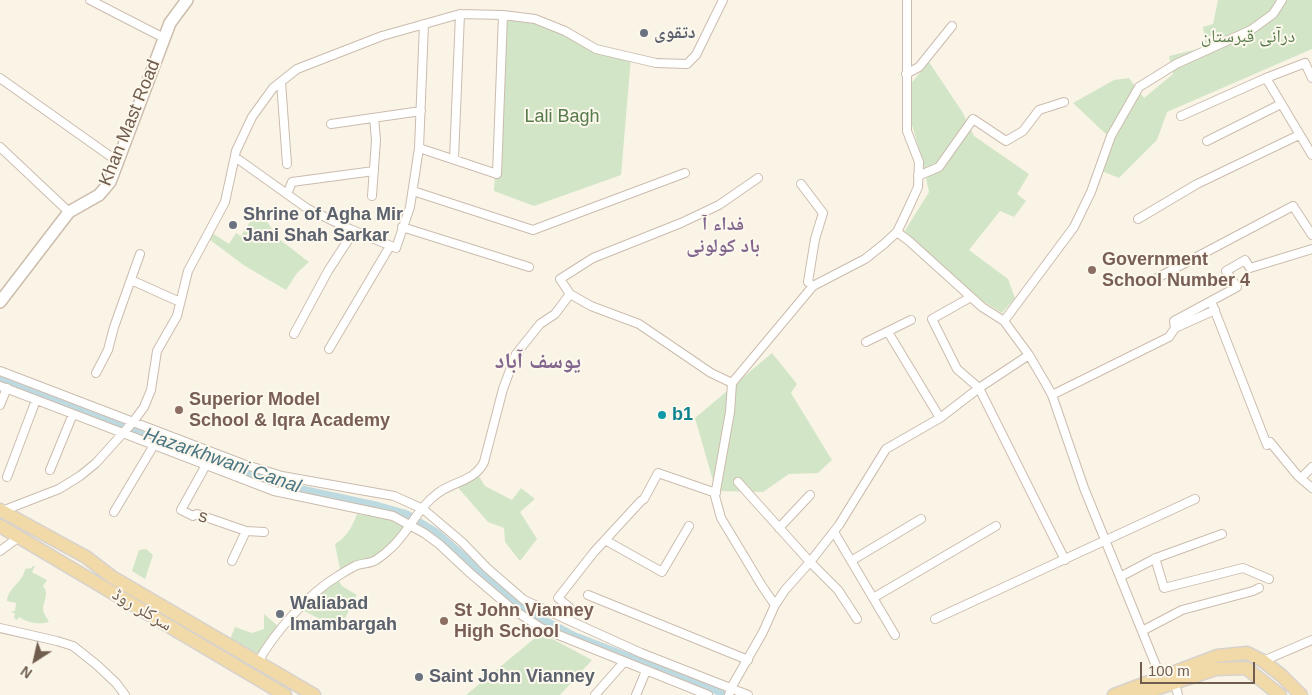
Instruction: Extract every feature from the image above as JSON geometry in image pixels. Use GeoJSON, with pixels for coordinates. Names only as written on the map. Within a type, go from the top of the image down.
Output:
{"type":"FeatureCollection","features":[{"type":"Feature","properties":{"kind":"main road","name":"Khan Mast Road"},"geometry":{"type":"LineString","coordinates":[[0,302],[69,212],[99,195],[110,182],[170,23],[187,0]]}},
{"type":"Feature","properties":{"kind":"main road"},"geometry":{"type":"LineString","coordinates":[[1,511],[86,557],[112,577],[314,695]]}},
{"type":"Feature","properties":{"kind":"main road","name":"سرکلر روڈ"},"geometry":{"type":"LineString","coordinates":[[0,526],[285,695]]}},
{"type":"Feature","properties":{"kind":"main road"},"geometry":{"type":"LineString","coordinates":[[1114,695],[1216,656],[1246,653],[1263,661],[1301,695]]}},
{"type":"Feature","properties":{"kind":"main road"},"geometry":{"type":"LineString","coordinates":[[251,674],[258,662]]}},
{"type":"Feature","properties":{"kind":"main road"},"geometry":{"type":"LineString","coordinates":[[1138,695],[1176,689],[1216,669],[1246,668],[1280,695]]}},
{"type":"Feature","properties":{"kind":"street"},"geometry":{"type":"LineString","coordinates":[[90,0],[164,38]]}},
{"type":"Feature","properties":{"kind":"street"},"geometry":{"type":"LineString","coordinates":[[1,511],[60,489],[80,476],[96,463],[134,422],[144,407],[151,390],[157,351],[177,316],[188,272],[225,202],[235,157],[252,117],[273,88],[297,69],[382,36],[460,14],[503,15],[535,19],[565,31],[596,50],[656,63],[687,64],[696,55],[723,0]]}},
{"type":"Feature","properties":{"kind":"street"},"geometry":{"type":"LineString","coordinates":[[775,605],[721,518],[715,496],[730,412],[732,383],[813,286],[865,259],[897,232],[918,187],[919,162],[907,131],[907,0]]}},
{"type":"Feature","properties":{"kind":"street"},"geometry":{"type":"LineString","coordinates":[[1004,321],[1074,227],[1091,192],[1111,136],[1139,87],[1176,64],[1251,30],[1272,14],[1282,0]]}},
{"type":"Feature","properties":{"kind":"street"},"geometry":{"type":"LineString","coordinates":[[454,159],[460,14]]}},
{"type":"Feature","properties":{"kind":"street"},"geometry":{"type":"LineString","coordinates":[[419,148],[497,174],[503,15]]}},
{"type":"Feature","properties":{"kind":"street"},"geometry":{"type":"LineString","coordinates":[[235,157],[308,208],[354,231],[396,248],[410,207],[419,148],[424,24]]}},
{"type":"Feature","properties":{"kind":"street"},"geometry":{"type":"LineString","coordinates":[[906,74],[919,67],[952,26]]}},
{"type":"Feature","properties":{"kind":"street"},"geometry":{"type":"LineString","coordinates":[[1181,116],[1266,78],[1305,63],[1312,78]]}},
{"type":"Feature","properties":{"kind":"street"},"geometry":{"type":"LineString","coordinates":[[0,78],[117,161]]}},
{"type":"Feature","properties":{"kind":"street"},"geometry":{"type":"LineString","coordinates":[[1266,78],[1312,155]]}},
{"type":"Feature","properties":{"kind":"street"},"geometry":{"type":"LineString","coordinates":[[281,82],[287,164]]}},
{"type":"Feature","properties":{"kind":"street"},"geometry":{"type":"LineString","coordinates":[[918,176],[938,167],[973,119],[1006,142],[1023,131],[1039,110],[1064,102]]}},
{"type":"Feature","properties":{"kind":"street"},"geometry":{"type":"LineString","coordinates":[[1207,141],[1281,104]]}},
{"type":"Feature","properties":{"kind":"street"},"geometry":{"type":"LineString","coordinates":[[332,124],[421,110]]}},
{"type":"Feature","properties":{"kind":"street"},"geometry":{"type":"LineString","coordinates":[[372,196],[376,140],[374,118]]}},
{"type":"Feature","properties":{"kind":"street"},"geometry":{"type":"LineString","coordinates":[[1138,219],[1197,184],[1299,135]]}},
{"type":"Feature","properties":{"kind":"street"},"geometry":{"type":"LineString","coordinates":[[0,147],[69,212]]}},
{"type":"Feature","properties":{"kind":"street"},"geometry":{"type":"LineString","coordinates":[[287,194],[292,182],[374,171]]}},
{"type":"Feature","properties":{"kind":"street"},"geometry":{"type":"LineString","coordinates":[[413,191],[533,230],[685,173]]}},
{"type":"Feature","properties":{"kind":"street"},"geometry":{"type":"LineString","coordinates":[[732,383],[711,373],[639,324],[591,306],[570,294],[560,279],[593,258],[719,206],[758,178]]}},
{"type":"Feature","properties":{"kind":"street"},"geometry":{"type":"LineString","coordinates":[[801,184],[824,213],[815,239],[808,282],[813,286]]}},
{"type":"Feature","properties":{"kind":"street"},"geometry":{"type":"LineString","coordinates":[[1155,279],[1293,206],[1312,235]]}},
{"type":"Feature","properties":{"kind":"street"},"geometry":{"type":"LineString","coordinates":[[402,227],[529,267]]}},
{"type":"Feature","properties":{"kind":"street"},"geometry":{"type":"LineString","coordinates":[[294,334],[328,271],[354,231]]}},
{"type":"Feature","properties":{"kind":"street"},"geometry":{"type":"LineString","coordinates":[[897,232],[982,307],[1004,321],[1029,355],[1052,395],[1084,488],[1161,678]]}},
{"type":"Feature","properties":{"kind":"street"},"geometry":{"type":"LineString","coordinates":[[329,349],[390,246]]}},
{"type":"Feature","properties":{"kind":"street"},"geometry":{"type":"LineString","coordinates":[[1175,328],[1174,321],[1237,287],[1226,271],[1245,260],[1250,268],[1312,249]]}},
{"type":"Feature","properties":{"kind":"street"},"geometry":{"type":"LineString","coordinates":[[96,373],[108,350],[114,327],[140,254]]}},
{"type":"Feature","properties":{"kind":"street"},"geometry":{"type":"LineString","coordinates":[[131,280],[180,302]]}},
{"type":"Feature","properties":{"kind":"street"},"geometry":{"type":"LineString","coordinates":[[258,662],[268,643],[303,605],[336,577],[355,566],[375,561],[395,544],[422,509],[437,494],[454,483],[468,480],[480,470],[484,462],[503,389],[516,354],[540,324],[555,314],[570,294]]}},
{"type":"Feature","properties":{"kind":"street"},"geometry":{"type":"LineString","coordinates":[[971,297],[932,319],[957,369],[979,388],[1065,560]]}},
{"type":"Feature","properties":{"kind":"street"},"geometry":{"type":"LineString","coordinates":[[1211,301],[1267,445],[1270,442],[1300,478],[1312,488]]}},
{"type":"Feature","properties":{"kind":"street"},"geometry":{"type":"LineString","coordinates":[[1052,395],[1169,337],[1175,328],[1215,310]]}},
{"type":"Feature","properties":{"kind":"street"},"geometry":{"type":"LineString","coordinates":[[866,342],[911,320]]}},
{"type":"Feature","properties":{"kind":"street"},"geometry":{"type":"LineString","coordinates":[[888,332],[940,418]]}},
{"type":"Feature","properties":{"kind":"street"},"geometry":{"type":"LineString","coordinates":[[730,692],[763,632],[775,605],[785,590],[834,532],[886,449],[940,418],[979,388],[1029,355]]}},
{"type":"Feature","properties":{"kind":"street"},"geometry":{"type":"LineString","coordinates":[[0,371],[244,464],[282,476],[394,496],[422,509],[462,542],[487,568],[524,600],[730,692],[748,695]]}},
{"type":"Feature","properties":{"kind":"street"},"geometry":{"type":"LineString","coordinates":[[0,405],[3,387],[274,491],[393,516],[411,525],[439,544],[511,608],[541,628],[708,695]]}},
{"type":"Feature","properties":{"kind":"street"},"geometry":{"type":"LineString","coordinates":[[7,477],[36,400]]}},
{"type":"Feature","properties":{"kind":"street"},"geometry":{"type":"LineString","coordinates":[[50,470],[73,414]]}},
{"type":"Feature","properties":{"kind":"street"},"geometry":{"type":"LineString","coordinates":[[114,512],[154,445]]}},
{"type":"Feature","properties":{"kind":"street","name":"s"},"geometry":{"type":"LineString","coordinates":[[206,465],[181,510],[193,516],[197,514],[246,531],[264,532]]}},
{"type":"Feature","properties":{"kind":"street"},"geometry":{"type":"LineString","coordinates":[[1300,478],[1312,468]]}},
{"type":"Feature","properties":{"kind":"street"},"geometry":{"type":"LineString","coordinates":[[562,617],[569,607],[558,598],[605,540],[644,499],[658,473],[716,493]]}},
{"type":"Feature","properties":{"kind":"street"},"geometry":{"type":"LineString","coordinates":[[738,482],[810,562],[838,590],[857,619]]}},
{"type":"Feature","properties":{"kind":"street"},"geometry":{"type":"LineString","coordinates":[[779,528],[810,494]]}},
{"type":"Feature","properties":{"kind":"street"},"geometry":{"type":"LineString","coordinates":[[935,619],[1194,500]]}},
{"type":"Feature","properties":{"kind":"street"},"geometry":{"type":"LineString","coordinates":[[851,561],[921,519]]}},
{"type":"Feature","properties":{"kind":"street"},"geometry":{"type":"LineString","coordinates":[[605,540],[662,572],[689,526]]}},
{"type":"Feature","properties":{"kind":"street"},"geometry":{"type":"LineString","coordinates":[[872,598],[996,526]]}},
{"type":"Feature","properties":{"kind":"street"},"geometry":{"type":"LineString","coordinates":[[232,561],[246,531]]}},
{"type":"Feature","properties":{"kind":"street"},"geometry":{"type":"LineString","coordinates":[[834,532],[895,636]]}},
{"type":"Feature","properties":{"kind":"street"},"geometry":{"type":"LineString","coordinates":[[1120,577],[1155,558],[1222,534]]}},
{"type":"Feature","properties":{"kind":"street"},"geometry":{"type":"LineString","coordinates":[[0,550],[19,538]]}},
{"type":"Feature","properties":{"kind":"street"},"geometry":{"type":"LineString","coordinates":[[1155,558],[1164,588],[1243,568],[1269,580]]}},
{"type":"Feature","properties":{"kind":"street"},"geometry":{"type":"LineString","coordinates":[[1142,631],[1182,610],[1259,588]]}},
{"type":"Feature","properties":{"kind":"street"},"geometry":{"type":"LineString","coordinates":[[588,595],[748,660]]}},
{"type":"Feature","properties":{"kind":"street"},"geometry":{"type":"LineString","coordinates":[[0,628],[73,646],[98,664],[125,695]]}},
{"type":"Feature","properties":{"kind":"street"},"geometry":{"type":"LineString","coordinates":[[1263,661],[1312,640]]}},
{"type":"Feature","properties":{"kind":"street"},"geometry":{"type":"LineString","coordinates":[[595,695],[624,662]]}},
{"type":"Feature","properties":{"kind":"street"},"geometry":{"type":"LineString","coordinates":[[636,695],[646,671]]}},
{"type":"Feature","properties":{"kind":"green space","name":"درآنی قبرستان"},"geometry":{"type":"Polygon","coordinates":[[[1218,0],[1312,0],[1312,49],[1167,112],[1157,140],[1119,178],[1099,170],[1110,138],[1073,103],[1114,80],[1129,78],[1144,98],[1173,74],[1169,56],[1206,47],[1203,27],[1213,24],[1218,0]]]}},
{"type":"Feature","properties":{"kind":"green space","name":"Lali Bagh"},"geometry":{"type":"Polygon","coordinates":[[[503,15],[535,19],[596,49],[631,58],[621,175],[534,206],[494,191],[503,15]]]}},
{"type":"Feature","properties":{"kind":"green space"},"geometry":{"type":"Polygon","coordinates":[[[929,62],[963,113],[974,136],[1029,174],[1017,194],[1026,201],[1014,217],[1000,211],[969,250],[1008,279],[1015,298],[1002,313],[981,300],[904,232],[929,192],[910,118],[908,87],[929,62]]]}},
{"type":"Feature","properties":{"kind":"green space"},"geometry":{"type":"Polygon","coordinates":[[[257,211],[263,216],[279,239],[309,262],[297,273],[286,290],[245,266],[206,237],[209,231],[229,244],[236,233],[241,236],[257,211]]]}},
{"type":"Feature","properties":{"kind":"green space"},"geometry":{"type":"Polygon","coordinates":[[[772,353],[797,384],[791,393],[832,460],[818,473],[789,474],[763,492],[716,491],[695,418],[772,353]]]}},
{"type":"Feature","properties":{"kind":"green space"},"geometry":{"type":"Polygon","coordinates":[[[477,473],[485,486],[512,500],[521,488],[535,499],[520,512],[537,539],[520,561],[505,542],[504,528],[488,522],[454,483],[477,473]]]}},
{"type":"Feature","properties":{"kind":"green space"},"geometry":{"type":"Polygon","coordinates":[[[357,514],[386,518],[405,528],[377,556],[340,569],[335,544],[349,531],[357,514]]]}},
{"type":"Feature","properties":{"kind":"green space"},"geometry":{"type":"Polygon","coordinates":[[[146,549],[153,555],[145,579],[132,571],[139,550],[146,549]]]}},
{"type":"Feature","properties":{"kind":"green space"},"geometry":{"type":"Polygon","coordinates":[[[35,566],[32,572],[47,580],[43,586],[46,595],[43,610],[49,622],[33,623],[19,617],[17,620],[14,618],[15,614],[11,611],[15,611],[16,603],[7,601],[10,592],[24,574],[25,569],[35,566]]]}},
{"type":"Feature","properties":{"kind":"green space"},"geometry":{"type":"Polygon","coordinates":[[[338,580],[342,586],[357,595],[341,626],[334,621],[332,625],[302,610],[310,601],[338,580]]]}},
{"type":"Feature","properties":{"kind":"green space"},"geometry":{"type":"Polygon","coordinates":[[[264,614],[278,626],[256,658],[229,642],[235,627],[252,633],[264,629],[264,614]]]}},
{"type":"Feature","properties":{"kind":"green space"},"geometry":{"type":"Polygon","coordinates":[[[541,633],[592,660],[560,695],[466,695],[541,633]]]}},
{"type":"Feature","properties":{"kind":"waterway","name":"Hazarkhwani Canal"},"geometry":{"type":"LineString","coordinates":[[0,380],[276,484],[406,514],[437,533],[523,609],[574,636],[728,695]]}},
{"type":"Feature","properties":{"kind":"place","name":"دتقوى"},"geometry":{"type":"Point","coordinates":[644,33]}},
{"type":"Feature","properties":{"kind":"place","name":"Shrine of Agha Mir Jani Shah Sarkar"},"geometry":{"type":"Point","coordinates":[233,225]}},
{"type":"Feature","properties":{"kind":"place","name":"Government School Number 4"},"geometry":{"type":"Point","coordinates":[1092,270]}},
{"type":"Feature","properties":{"kind":"place","name":"Superior Model School & Iqra Academy"},"geometry":{"type":"Point","coordinates":[179,410]}},
{"type":"Feature","properties":{"kind":"place","name":"b1"},"geometry":{"type":"Point","coordinates":[662,415]}},
{"type":"Feature","properties":{"kind":"place","name":"Waliabad Imambargah"},"geometry":{"type":"Point","coordinates":[280,614]}},
{"type":"Feature","properties":{"kind":"place","name":"St John Vianney High School"},"geometry":{"type":"Point","coordinates":[444,621]}},
{"type":"Feature","properties":{"kind":"place","name":"Saint John Vianney"},"geometry":{"type":"Point","coordinates":[419,677]}},
{"type":"Feature","properties":{"kind":"district","name":"فداء آ باد کولونی"},"geometry":{"type":"Point","coordinates":[723,236]}},
{"type":"Feature","properties":{"kind":"district","name":"یوسف آباد"},"geometry":{"type":"Point","coordinates":[538,362]}}]}
